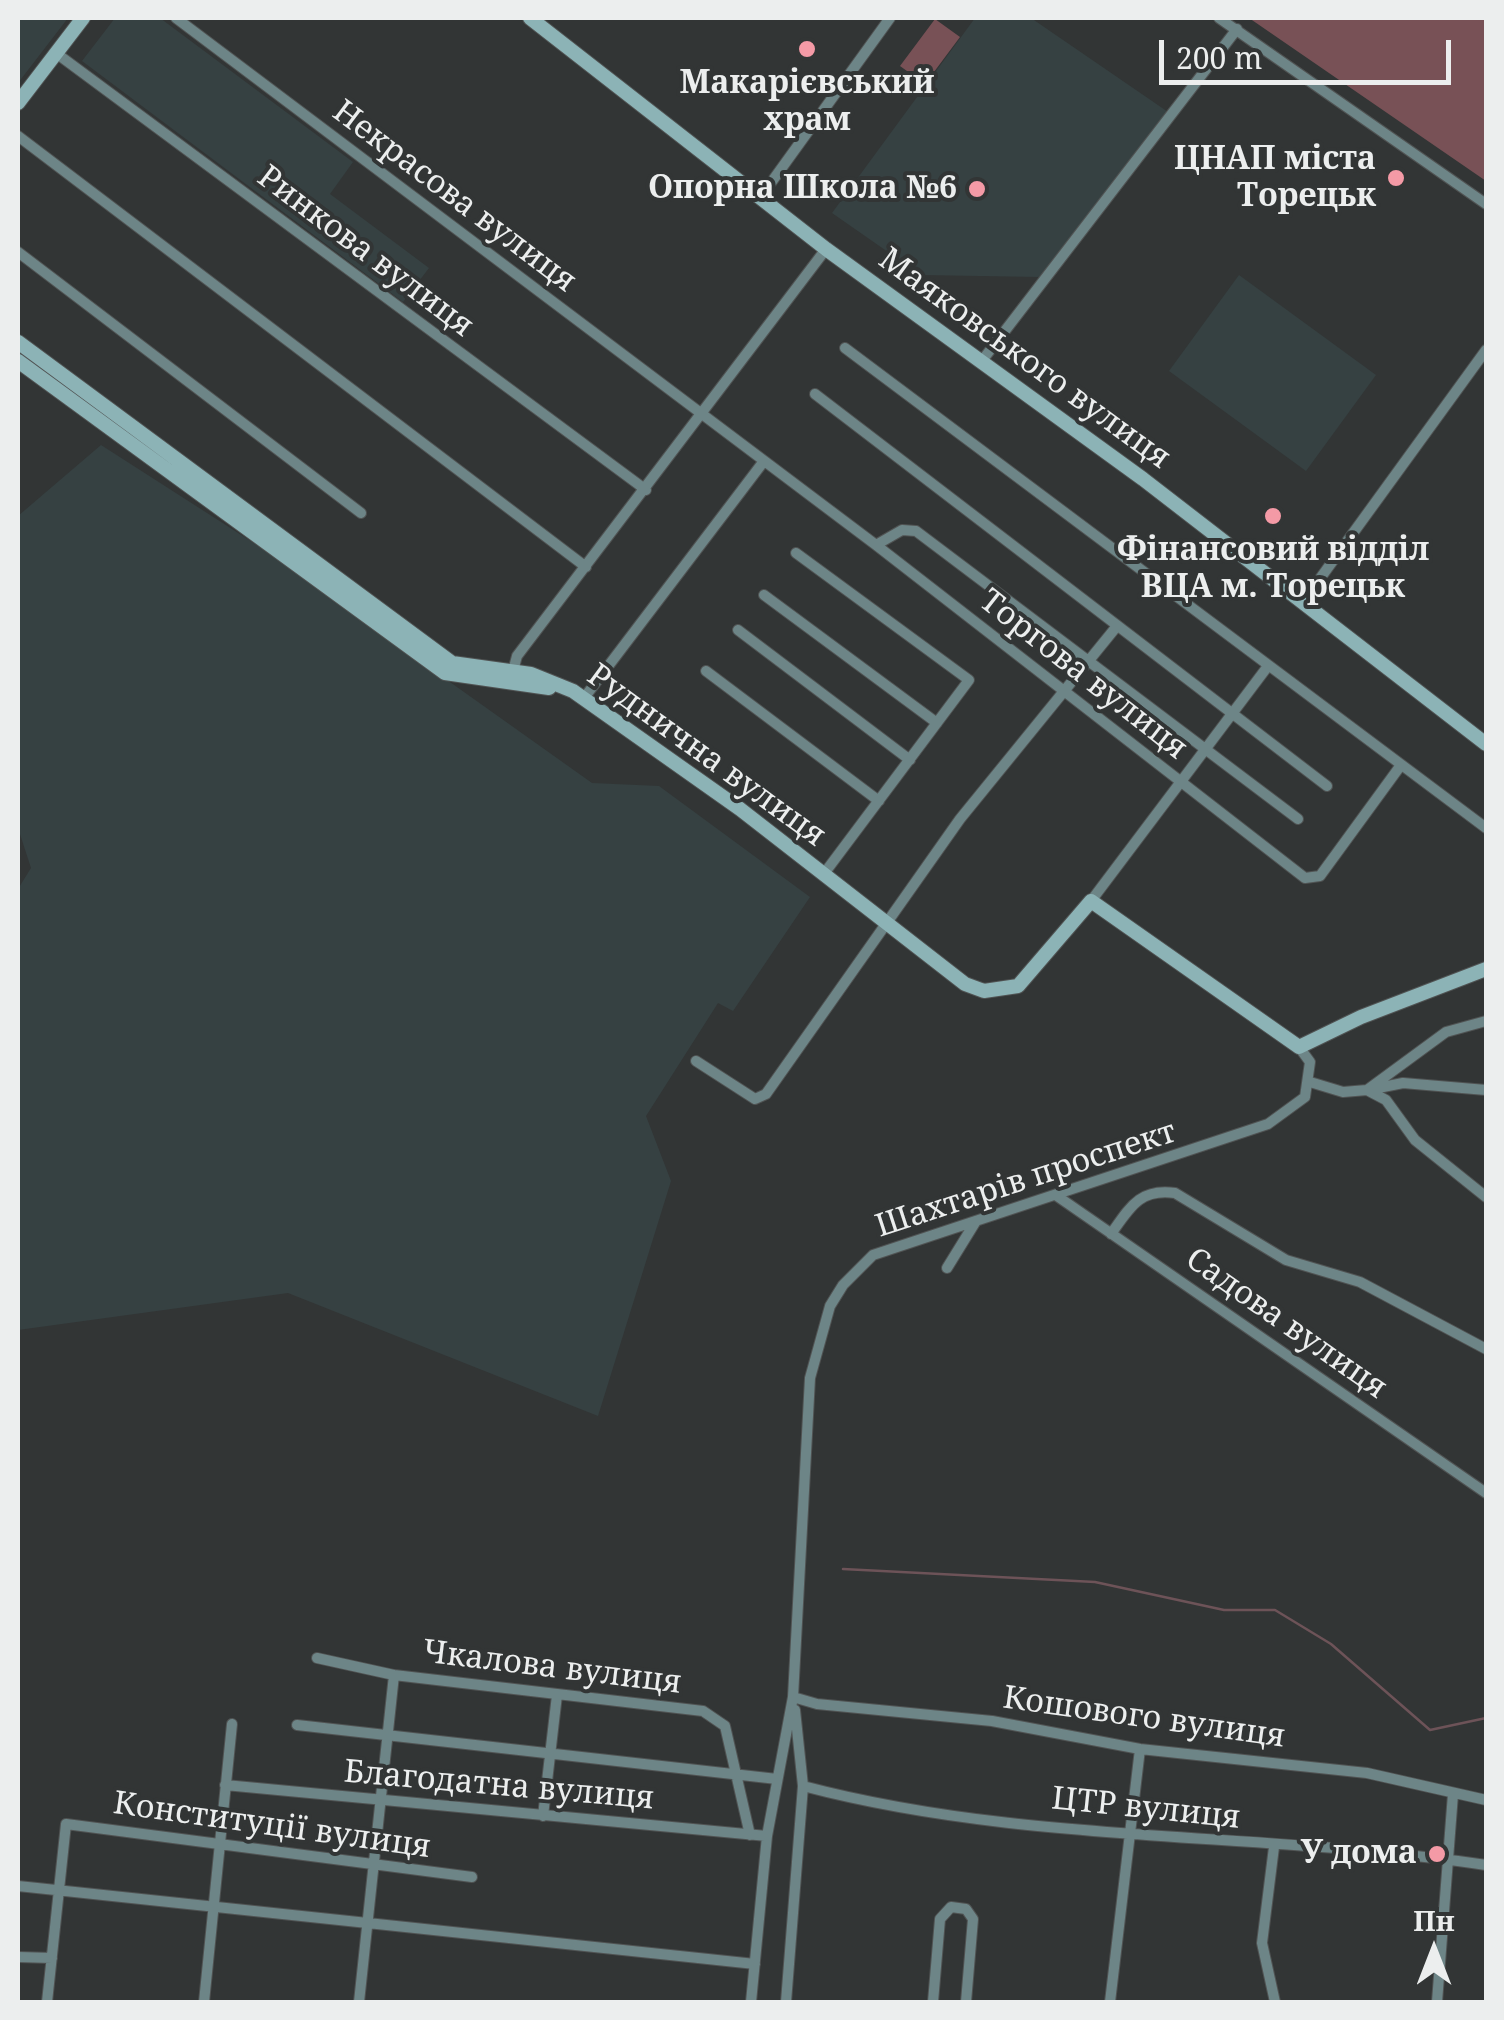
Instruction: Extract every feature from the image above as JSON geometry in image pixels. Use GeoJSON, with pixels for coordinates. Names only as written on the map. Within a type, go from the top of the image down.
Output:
{"type":"FeatureCollection","features":[{"type":"Feature","properties":{"kind":"main road"},"geometry":{"type":"LineString","coordinates":[[18,103],[83,18]]}},
{"type":"Feature","properties":{"kind":"main road","name":"Маяковського вулиця"},"geometry":{"type":"LineString","coordinates":[[530,18],[826,249],[1303,602],[1486,744]]}},
{"type":"Feature","properties":{"kind":"main road","name":"Руднична вулиця"},"geometry":{"type":"LineString","coordinates":[[18,342],[452,663],[513,671],[578,694],[740,809],[965,984],[1001,992],[1018,986],[1091,901]]}},
{"type":"Feature","properties":{"kind":"main road"},"geometry":{"type":"LineString","coordinates":[[18,361],[445,673],[578,694]]}},
{"type":"Feature","properties":{"kind":"main road"},"geometry":{"type":"LineString","coordinates":[[1091,901],[1299,1047],[1361,1017],[1486,970]]}},
{"type":"Feature","properties":{"kind":"street","name":"Некрасова вулиця"},"geometry":{"type":"LineString","coordinates":[[176,18],[764,461]]}},
{"type":"Feature","properties":{"kind":"street"},"geometry":{"type":"LineString","coordinates":[[760,198],[890,18]]}},
{"type":"Feature","properties":{"kind":"street"},"geometry":{"type":"LineString","coordinates":[[1219,18],[1486,204]]}},
{"type":"Feature","properties":{"kind":"street"},"geometry":{"type":"LineString","coordinates":[[981,362],[1236,30]]}},
{"type":"Feature","properties":{"kind":"street","name":"Ринкова вулиця"},"geometry":{"type":"LineString","coordinates":[[56,53],[646,490]]}},
{"type":"Feature","properties":{"kind":"street"},"geometry":{"type":"LineString","coordinates":[[18,136],[586,568]]}},
{"type":"Feature","properties":{"kind":"street"},"geometry":{"type":"LineString","coordinates":[[513,671],[518,656],[826,249]]}},
{"type":"Feature","properties":{"kind":"street"},"geometry":{"type":"LineString","coordinates":[[18,252],[362,513]]}},
{"type":"Feature","properties":{"kind":"street"},"geometry":{"type":"LineString","coordinates":[[846,348],[1486,828]]}},
{"type":"Feature","properties":{"kind":"street"},"geometry":{"type":"LineString","coordinates":[[1303,602],[1486,350]]}},
{"type":"Feature","properties":{"kind":"street"},"geometry":{"type":"LineString","coordinates":[[815,394],[1326,786]]}},
{"type":"Feature","properties":{"kind":"street"},"geometry":{"type":"LineString","coordinates":[[578,694],[764,461]]}},
{"type":"Feature","properties":{"kind":"street","name":"Торгова вулиця"},"geometry":{"type":"LineString","coordinates":[[764,461],[1305,878],[1320,876],[1402,765]]}},
{"type":"Feature","properties":{"kind":"street"},"geometry":{"type":"LineString","coordinates":[[876,545],[902,530],[916,531],[1298,820]]}},
{"type":"Feature","properties":{"kind":"street"},"geometry":{"type":"LineString","coordinates":[[796,552],[969,680],[824,875]]}},
{"type":"Feature","properties":{"kind":"street"},"geometry":{"type":"LineString","coordinates":[[764,595],[937,723]]}},
{"type":"Feature","properties":{"kind":"street"},"geometry":{"type":"LineString","coordinates":[[696,1061],[745,1096],[756,1099],[766,1094],[884,924],[1062,691],[1117,626]]}},
{"type":"Feature","properties":{"kind":"street"},"geometry":{"type":"LineString","coordinates":[[738,630],[910,760]]}},
{"type":"Feature","properties":{"kind":"street","name":"Руднична вулиця"},"geometry":{"type":"LineString","coordinates":[[1091,901],[1268,666]]}},
{"type":"Feature","properties":{"kind":"street"},"geometry":{"type":"LineString","coordinates":[[706,672],[879,801]]}},
{"type":"Feature","properties":{"kind":"street"},"geometry":{"type":"LineString","coordinates":[[1367,1090],[1446,1032],[1486,1020]]}},
{"type":"Feature","properties":{"kind":"street"},"geometry":{"type":"LineString","coordinates":[[1299,1047],[1310,1062],[1310,1082],[1342,1092],[1403,1083],[1486,1090]]}},
{"type":"Feature","properties":{"kind":"street","name":"Шахтарів проспект"},"geometry":{"type":"LineString","coordinates":[[786,2002],[804,1786],[794,1697],[810,1378],[821,1331],[843,1285],[873,1255],[1268,1124],[1305,1097],[1310,1082]]}},
{"type":"Feature","properties":{"kind":"street"},"geometry":{"type":"LineString","coordinates":[[1367,1090],[1386,1100],[1415,1140],[1486,1196]]}},
{"type":"Feature","properties":{"kind":"street"},"geometry":{"type":"LineString","coordinates":[[1112,1234],[1136,1198],[1158,1190],[1175,1193],[1286,1260],[1360,1282],[1486,1349]]}},
{"type":"Feature","properties":{"kind":"street","name":"Садова вулиця"},"geometry":{"type":"LineString","coordinates":[[1057,1196],[1486,1493]]}},
{"type":"Feature","properties":{"kind":"street"},"geometry":{"type":"LineString","coordinates":[[947,1268],[977,1221]]}},
{"type":"Feature","properties":{"kind":"street","name":"Чкалова вулиця"},"geometry":{"type":"LineString","coordinates":[[318,1658],[394,1675],[703,1711],[725,1726],[750,1835]]}},
{"type":"Feature","properties":{"kind":"street"},"geometry":{"type":"LineString","coordinates":[[359,2002],[394,1675]]}},
{"type":"Feature","properties":{"kind":"street"},"geometry":{"type":"LineString","coordinates":[[544,1816],[557,1695]]}},
{"type":"Feature","properties":{"kind":"street","name":"Шахтарів проспект"},"geometry":{"type":"LineString","coordinates":[[751,2002],[768,1836],[794,1697]]}},
{"type":"Feature","properties":{"kind":"street","name":"Кошового вулиця"},"geometry":{"type":"LineString","coordinates":[[794,1697],[817,1704],[992,1721],[1140,1750],[1367,1773],[1486,1800]]}},
{"type":"Feature","properties":{"kind":"street"},"geometry":{"type":"LineString","coordinates":[[204,2002],[232,1724]]}},
{"type":"Feature","properties":{"kind":"street"},"geometry":{"type":"LineString","coordinates":[[297,1724],[776,1780]]}},
{"type":"Feature","properties":{"kind":"street"},"geometry":{"type":"LineString","coordinates":[[1110,2002],[1127,1832],[1140,1750]]}},
{"type":"Feature","properties":{"kind":"street","name":"Благодатна вулиця"},"geometry":{"type":"LineString","coordinates":[[225,1785],[768,1836]]}},
{"type":"Feature","properties":{"kind":"street","name":"ЦТР вулиця"},"geometry":{"type":"LineString","coordinates":[[804,1786],[871,1804],[956,1818],[1274,1847],[1448,1858],[1486,1865]]}},
{"type":"Feature","properties":{"kind":"street"},"geometry":{"type":"LineString","coordinates":[[1437,2002],[1453,1794]]}},
{"type":"Feature","properties":{"kind":"street","name":"Конституції вулиця"},"geometry":{"type":"LineString","coordinates":[[59,1890],[66,1824],[472,1878]]}},
{"type":"Feature","properties":{"kind":"street"},"geometry":{"type":"LineString","coordinates":[[1274,1847],[1262,1944],[1275,2002]]}},
{"type":"Feature","properties":{"kind":"street"},"geometry":{"type":"LineString","coordinates":[[18,1886],[754,1964]]}},
{"type":"Feature","properties":{"kind":"street"},"geometry":{"type":"LineString","coordinates":[[47,2002],[59,1890]]}},
{"type":"Feature","properties":{"kind":"street"},"geometry":{"type":"LineString","coordinates":[[933,2002],[940,1919],[951,1908],[966,1909],[973,1919],[966,2002]]}},
{"type":"Feature","properties":{"kind":"street"},"geometry":{"type":"LineString","coordinates":[[18,1957],[52,1958]]}},
{"type":"Feature","properties":{"kind":"shaded area"},"geometry":{"type":"Polygon","coordinates":[[[18,18],[68,18],[18,83],[18,18]]]}},
{"type":"Feature","properties":{"kind":"shaded area"},"geometry":{"type":"Polygon","coordinates":[[[115,18],[160,18],[353,162],[330,194],[429,268],[403,302],[82,61],[115,18]]]}},
{"type":"Feature","properties":{"kind":"shaded area"},"geometry":{"type":"Polygon","coordinates":[[[975,18],[1031,18],[1171,114],[1040,277],[921,275],[832,213],[975,18]]]}},
{"type":"Feature","properties":{"kind":"shaded area"},"geometry":{"type":"Polygon","coordinates":[[[1249,18],[1486,18],[1486,181],[1249,18]]]}},
{"type":"Feature","properties":{"kind":"shaded area"},"geometry":{"type":"Polygon","coordinates":[[[935,19],[960,37],[925,84],[900,66],[935,19]]]}},
{"type":"Feature","properties":{"kind":"shaded area"},"geometry":{"type":"Polygon","coordinates":[[[1239,275],[1376,375],[1306,471],[1169,371],[1239,275]]]}},
{"type":"Feature","properties":{"kind":"shaded area"},"geometry":{"type":"Polygon","coordinates":[[[101,445],[260,547],[592,783],[659,786],[810,897],[733,1011],[718,1003],[646,1116],[671,1181],[598,1416],[288,1293],[18,1330],[18,889],[31,868],[18,828],[18,516],[101,445]]]}},
{"type":"Feature","properties":{"kind":"waterway"},"geometry":{"type":"LineString","coordinates":[[843,1569],[1095,1582],[1224,1610],[1275,1610],[1331,1644],[1430,1730],[1486,1718]]}},
{"type":"Feature","properties":{"kind":"place","name":"Макарієвський храм"},"geometry":{"type":"Point","coordinates":[807,49]}},
{"type":"Feature","properties":{"kind":"place","name":"ЦНАП міста Торецьк"},"geometry":{"type":"Point","coordinates":[1396,178]}},
{"type":"Feature","properties":{"kind":"place","name":"Опорна Школа №6"},"geometry":{"type":"Point","coordinates":[977,189]}},
{"type":"Feature","properties":{"kind":"place","name":"Фінансовий відділ ВЦА м. Торецьк"},"geometry":{"type":"Point","coordinates":[1273,516]}},
{"type":"Feature","properties":{"kind":"place","name":"У дома"},"geometry":{"type":"Point","coordinates":[1437,1854]}}]}
